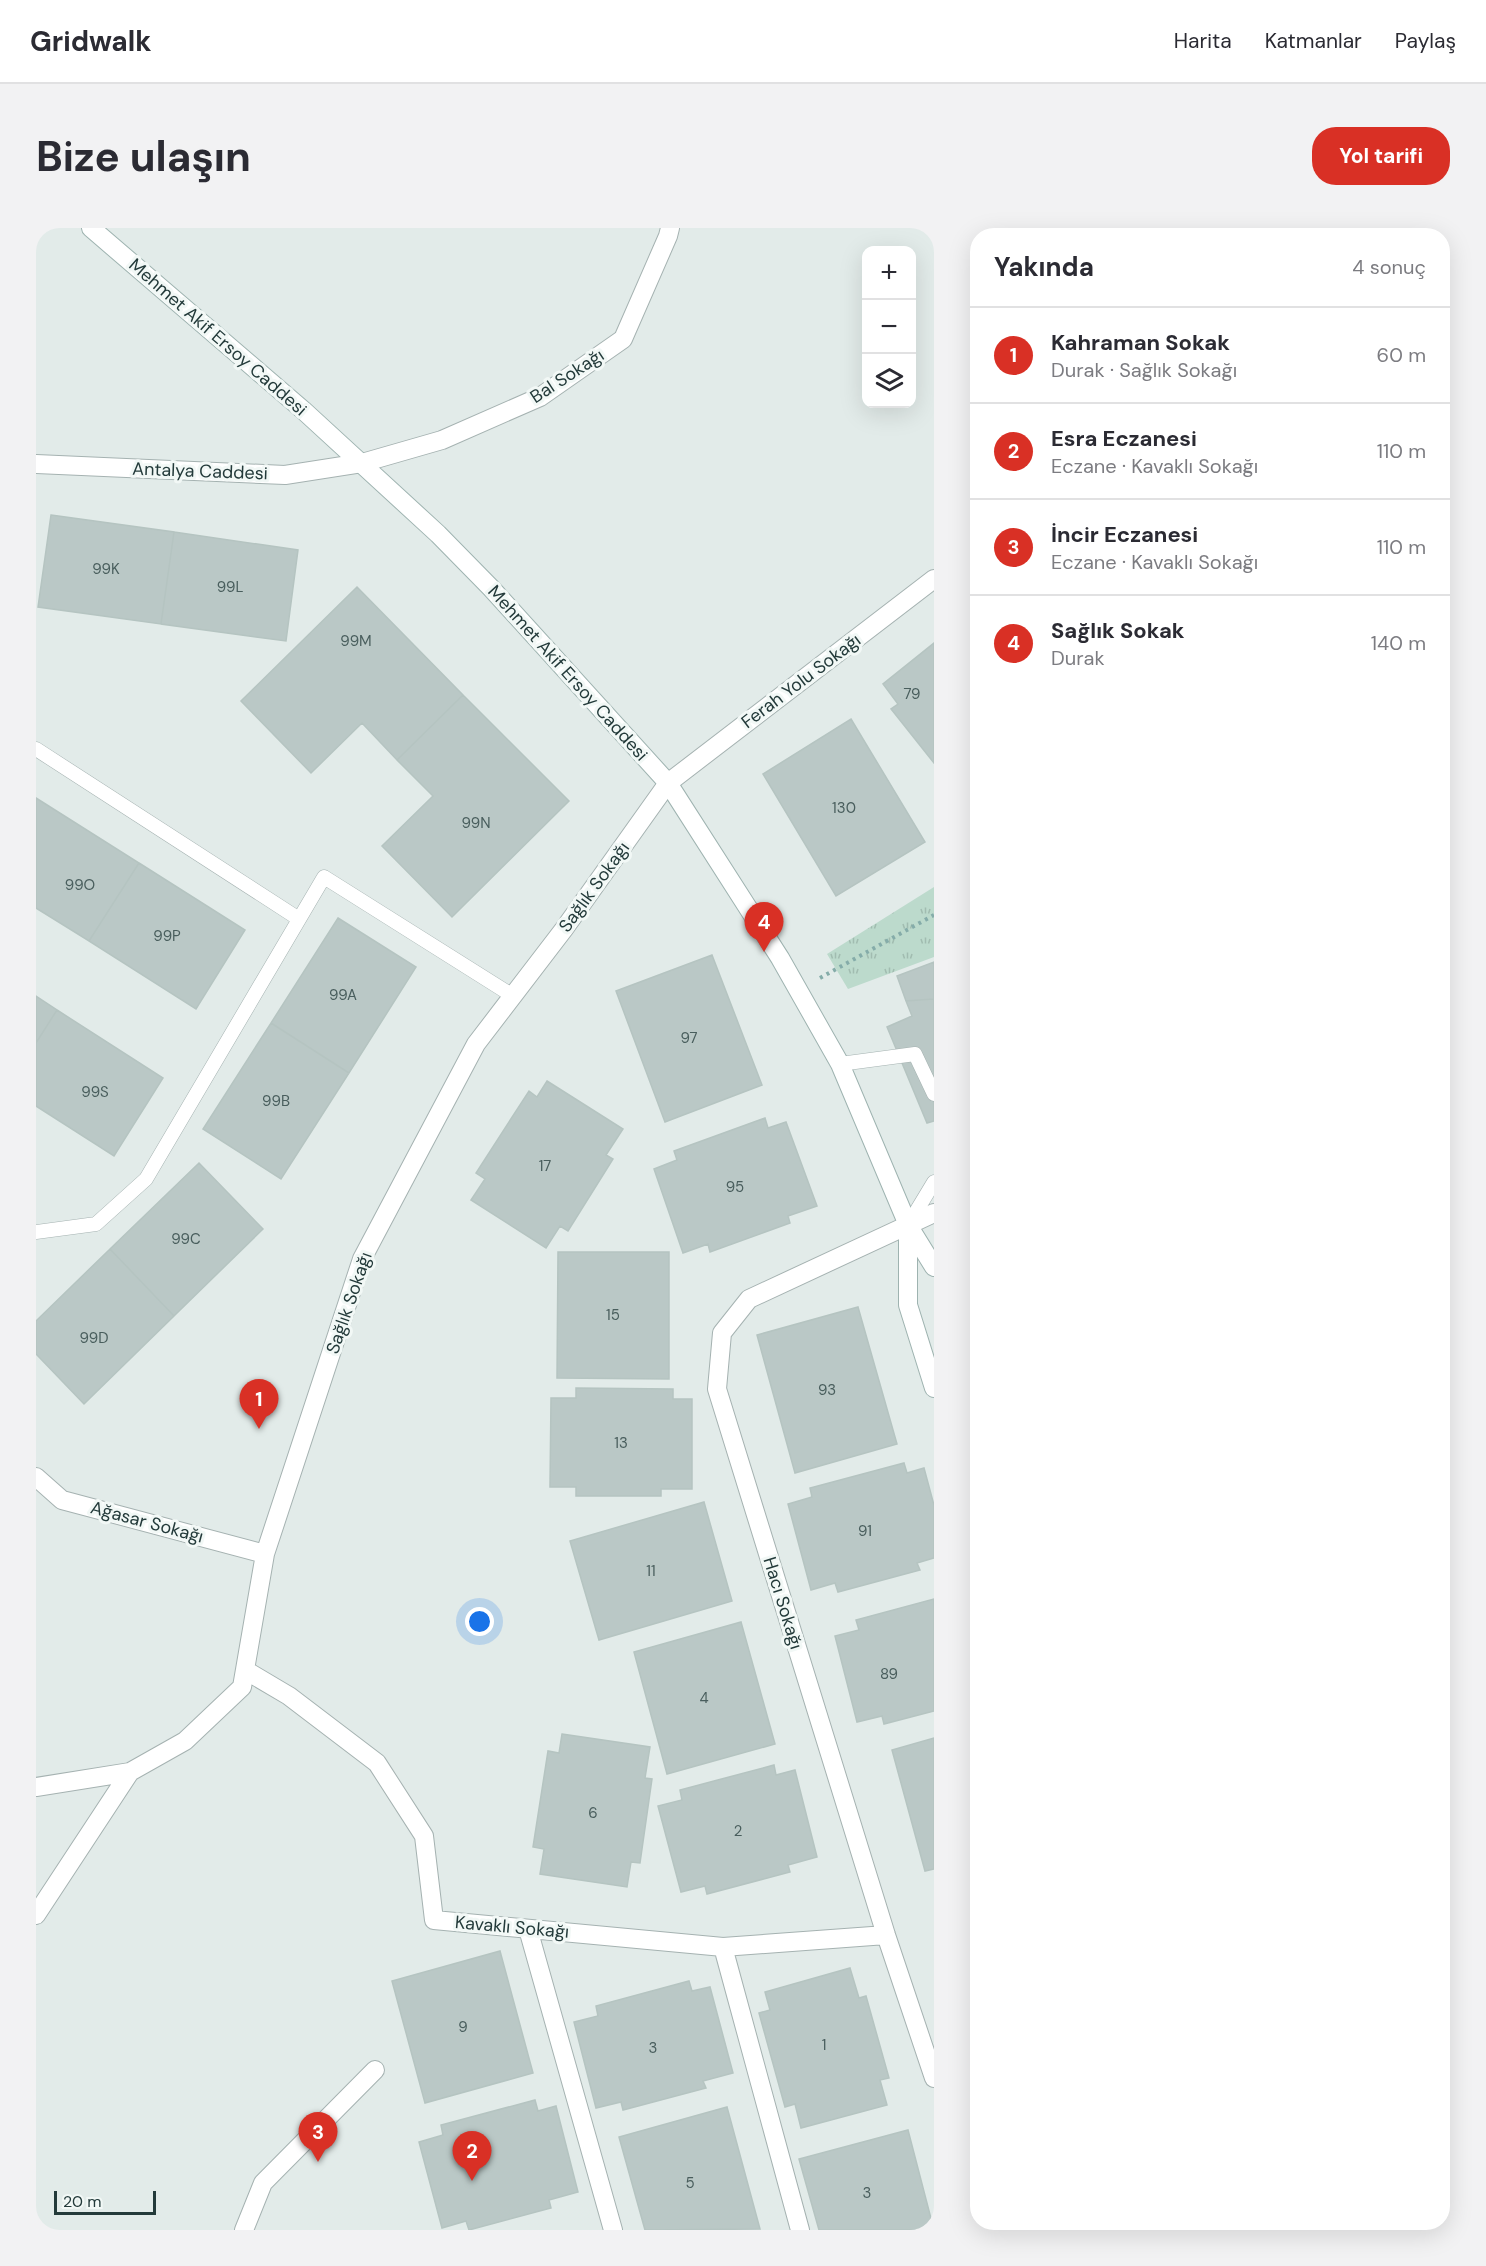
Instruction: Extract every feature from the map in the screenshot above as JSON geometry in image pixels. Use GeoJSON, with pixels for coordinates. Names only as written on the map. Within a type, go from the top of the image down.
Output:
{"type":"FeatureCollection","features":[{"type":"Feature","properties":{"kind":"street","name":"Mehmet Akif Ersoy Caddesi"},"geometry":{"type":"LineString","coordinates":[[91,228],[303,410],[438,534],[491,588],[668,783],[780,958],[840,1064],[908,1225],[934,1267]]}},
{"type":"Feature","properties":{"kind":"street","name":"Bal Sokağı"},"geometry":{"type":"LineString","coordinates":[[362,463],[441,441],[540,397],[623,339],[670,228]]}},
{"type":"Feature","properties":{"kind":"street","name":"Antalya Caddesi"},"geometry":{"type":"LineString","coordinates":[[36,464],[285,475],[362,463]]}},
{"type":"Feature","properties":{"kind":"street","name":"Ferah Yolu Sokağı"},"geometry":{"type":"LineString","coordinates":[[668,783],[934,579]]}},
{"type":"Feature","properties":{"kind":"street","name":"Sağlık Sokağı"},"geometry":{"type":"LineString","coordinates":[[130,1772],[185,1741],[242,1688],[265,1554],[362,1259],[476,1044],[564,929],[668,783]]}},
{"type":"Feature","properties":{"kind":"street","name":"Hacı Sokağı"},"geometry":{"type":"LineString","coordinates":[[934,1213],[749,1299],[722,1333],[717,1389],[886,1935],[934,2078]]}},
{"type":"Feature","properties":{"kind":"street","name":"Mehmet Akif Ersoy Caddesi"},"geometry":{"type":"LineString","coordinates":[[908,1225],[908,1305],[934,1388]]}},
{"type":"Feature","properties":{"kind":"street","name":"Ağasar Sokağı"},"geometry":{"type":"LineString","coordinates":[[36,1477],[62,1500],[265,1554]]}},
{"type":"Feature","properties":{"kind":"street","name":"Kavaklı Sokağı"},"geometry":{"type":"LineString","coordinates":[[245,1670],[289,1696],[376,1763],[424,1836],[434,1920],[723,1947],[886,1935]]}},
{"type":"Feature","properties":{"kind":"street"},"geometry":{"type":"LineString","coordinates":[[36,1787],[130,1772]]}},
{"type":"Feature","properties":{"kind":"street"},"geometry":{"type":"LineString","coordinates":[[36,1915],[130,1772]]}},
{"type":"Feature","properties":{"kind":"street"},"geometry":{"type":"LineString","coordinates":[[528,1929],[612,2230]]}},
{"type":"Feature","properties":{"kind":"street"},"geometry":{"type":"LineString","coordinates":[[723,1947],[800,2230]]}},
{"type":"Feature","properties":{"kind":"street"},"geometry":{"type":"LineString","coordinates":[[244,2230],[263,2183],[375,2070]]}},
{"type":"Feature","properties":{"kind":"lane"},"geometry":{"type":"LineString","coordinates":[[36,749],[299,919]]}},
{"type":"Feature","properties":{"kind":"lane"},"geometry":{"type":"LineString","coordinates":[[36,1232],[96,1224],[146,1179],[324,877],[513,996]]}},
{"type":"Feature","properties":{"kind":"lane"},"geometry":{"type":"LineString","coordinates":[[840,1064],[915,1054],[934,1094]]}},
{"type":"Feature","properties":{"kind":"lane"},"geometry":{"type":"LineString","coordinates":[[908,1225],[934,1182]]}},
{"type":"Feature","properties":{"kind":"path"},"geometry":{"type":"LineString","coordinates":[[798,990],[934,915]]}},
{"type":"Feature","properties":{"kind":"green space"},"geometry":{"type":"Polygon","coordinates":[[[934,887],[934,957],[848,989],[827,954],[934,887]]]}},
{"type":"Feature","properties":{"kind":"building"},"geometry":{"type":"Polygon","coordinates":[[[51,515],[174,532],[161,624],[38,607],[51,515]]]}},
{"type":"Feature","properties":{"kind":"building"},"geometry":{"type":"Polygon","coordinates":[[[174,532],[298,550],[286,641],[161,624],[174,532]]]}},
{"type":"Feature","properties":{"kind":"building"},"geometry":{"type":"Polygon","coordinates":[[[357,587],[463,695],[397,760],[362,723],[311,773],[241,701],[357,587]]]}},
{"type":"Feature","properties":{"kind":"building"},"geometry":{"type":"Polygon","coordinates":[[[934,643],[934,763],[891,709],[898,704],[883,684],[934,643]]]}},
{"type":"Feature","properties":{"kind":"building"},"geometry":{"type":"Polygon","coordinates":[[[463,695],[569,801],[452,917],[382,846],[433,796],[397,760],[463,695]]]}},
{"type":"Feature","properties":{"kind":"building"},"geometry":{"type":"Polygon","coordinates":[[[851,719],[925,842],[836,896],[763,774],[851,719]]]}},
{"type":"Feature","properties":{"kind":"building"},"geometry":{"type":"Polygon","coordinates":[[[36,798],[139,863],[89,941],[36,908],[36,798]]]}},
{"type":"Feature","properties":{"kind":"building"},"geometry":{"type":"Polygon","coordinates":[[[139,863],[245,930],[196,1009],[89,941],[139,863]]]}},
{"type":"Feature","properties":{"kind":"building"},"geometry":{"type":"Polygon","coordinates":[[[338,918],[416,967],[349,1073],[271,1023],[338,918]]]}},
{"type":"Feature","properties":{"kind":"building"},"geometry":{"type":"Polygon","coordinates":[[[712,955],[762,1085],[665,1122],[616,991],[712,955]]]}},
{"type":"Feature","properties":{"kind":"building"},"geometry":{"type":"Polygon","coordinates":[[[934,962],[934,999],[906,1001],[897,976],[934,962]]]}},
{"type":"Feature","properties":{"kind":"building"},"geometry":{"type":"Polygon","coordinates":[[[36,996],[57,1010],[36,1043],[36,996]]]}},
{"type":"Feature","properties":{"kind":"building"},"geometry":{"type":"Polygon","coordinates":[[[934,999],[934,1121],[927,1123],[887,1027],[912,1016],[906,1001],[934,999]]]}},
{"type":"Feature","properties":{"kind":"building"},"geometry":{"type":"Polygon","coordinates":[[[57,1010],[163,1078],[114,1156],[36,1106],[36,1043],[57,1010]]]}},
{"type":"Feature","properties":{"kind":"building"},"geometry":{"type":"Polygon","coordinates":[[[271,1023],[349,1073],[281,1179],[203,1129],[271,1023]]]}},
{"type":"Feature","properties":{"kind":"building"},"geometry":{"type":"Polygon","coordinates":[[[547,1081],[623,1129],[606,1155],[613,1159],[568,1231],[560,1226],[546,1248],[471,1200],[485,1179],[476,1173],[529,1091],[537,1097],[547,1081]]]}},
{"type":"Feature","properties":{"kind":"building"},"geometry":{"type":"Polygon","coordinates":[[[765,1118],[768,1128],[786,1122],[817,1206],[788,1216],[790,1223],[710,1252],[708,1244],[683,1253],[654,1169],[677,1160],[674,1151],[765,1118]]]}},
{"type":"Feature","properties":{"kind":"building"},"geometry":{"type":"Polygon","coordinates":[[[199,1163],[263,1229],[174,1316],[110,1249],[199,1163]]]}},
{"type":"Feature","properties":{"kind":"building"},"geometry":{"type":"Polygon","coordinates":[[[110,1249],[174,1316],[84,1404],[36,1354],[36,1321],[110,1249]]]}},
{"type":"Feature","properties":{"kind":"building"},"geometry":{"type":"Polygon","coordinates":[[[558,1252],[669,1252],[669,1379],[557,1378],[558,1252]]]}},
{"type":"Feature","properties":{"kind":"building"},"geometry":{"type":"Polygon","coordinates":[[[858,1307],[897,1444],[795,1473],[757,1335],[858,1307]]]}},
{"type":"Feature","properties":{"kind":"building"},"geometry":{"type":"Polygon","coordinates":[[[576,1388],[673,1389],[673,1399],[692,1399],[692,1489],[661,1489],[661,1496],[576,1496],[576,1487],[550,1487],[551,1398],[576,1398],[576,1388]]]}},
{"type":"Feature","properties":{"kind":"building"},"geometry":{"type":"Polygon","coordinates":[[[904,1463],[907,1473],[924,1468],[934,1505],[934,1558],[917,1563],[920,1570],[838,1592],[835,1583],[811,1590],[788,1504],[812,1497],[810,1488],[904,1463]]]}},
{"type":"Feature","properties":{"kind":"building"},"geometry":{"type":"Polygon","coordinates":[[[704,1502],[732,1601],[599,1640],[570,1541],[704,1502]]]}},
{"type":"Feature","properties":{"kind":"building"},"geometry":{"type":"Polygon","coordinates":[[[934,1599],[934,1711],[884,1724],[882,1716],[857,1722],[835,1636],[859,1630],[856,1620],[934,1599]]]}},
{"type":"Feature","properties":{"kind":"building"},"geometry":{"type":"Polygon","coordinates":[[[741,1622],[775,1744],[667,1774],[634,1652],[741,1622]]]}},
{"type":"Feature","properties":{"kind":"building"},"geometry":{"type":"Polygon","coordinates":[[[562,1734],[650,1747],[645,1778],[652,1779],[640,1863],[631,1862],[627,1887],[540,1874],[544,1849],[533,1847],[548,1751],[559,1753],[562,1734]]]}},
{"type":"Feature","properties":{"kind":"building"},"geometry":{"type":"Polygon","coordinates":[[[934,1738],[934,1869],[925,1871],[892,1750],[934,1738]]]}},
{"type":"Feature","properties":{"kind":"building"},"geometry":{"type":"Polygon","coordinates":[[[774,1765],[776,1775],[795,1770],[817,1857],[788,1865],[790,1872],[707,1894],[705,1886],[681,1892],[658,1806],[682,1800],[680,1790],[774,1765]]]}},
{"type":"Feature","properties":{"kind":"building"},"geometry":{"type":"Polygon","coordinates":[[[500,1951],[533,2073],[425,2103],[392,1981],[500,1951]]]}},
{"type":"Feature","properties":{"kind":"building"},"geometry":{"type":"Polygon","coordinates":[[[850,1968],[859,1998],[866,1996],[889,2078],[880,2080],[887,2105],[801,2128],[795,2104],[785,2107],[759,2013],[770,2010],[765,1992],[850,1968]]]}},
{"type":"Feature","properties":{"kind":"building"},"geometry":{"type":"Polygon","coordinates":[[[689,1981],[692,1991],[710,1987],[733,2073],[703,2081],[706,2088],[623,2110],[621,2102],[596,2108],[574,2022],[598,2016],[596,2006],[689,1981]]]}},
{"type":"Feature","properties":{"kind":"building"},"geometry":{"type":"Polygon","coordinates":[[[535,2100],[538,2111],[556,2106],[578,2192],[549,2200],[551,2208],[469,2230],[466,2221],[442,2228],[419,2142],[443,2135],[441,2125],[535,2100]]]}},
{"type":"Feature","properties":{"kind":"building"},"geometry":{"type":"Polygon","coordinates":[[[727,2107],[760,2229],[645,2230],[619,2137],[727,2107]]]}},
{"type":"Feature","properties":{"kind":"building"},"geometry":{"type":"Polygon","coordinates":[[[908,2130],[934,2230],[819,2230],[799,2159],[908,2130]]]}},
{"type":"Feature","properties":{"kind":"place","name":"Sağlık Sokak"},"geometry":{"type":"Point","coordinates":[764,952]}},
{"type":"Feature","properties":{"kind":"place","name":"Kahraman Sokak"},"geometry":{"type":"Point","coordinates":[259,1429]}},
{"type":"Feature","properties":{"kind":"place","name":"İncir Eczanesi"},"geometry":{"type":"Point","coordinates":[318,2162]}},
{"type":"Feature","properties":{"kind":"place","name":"Esra Eczanesi"},"geometry":{"type":"Point","coordinates":[472,2181]}}]}
